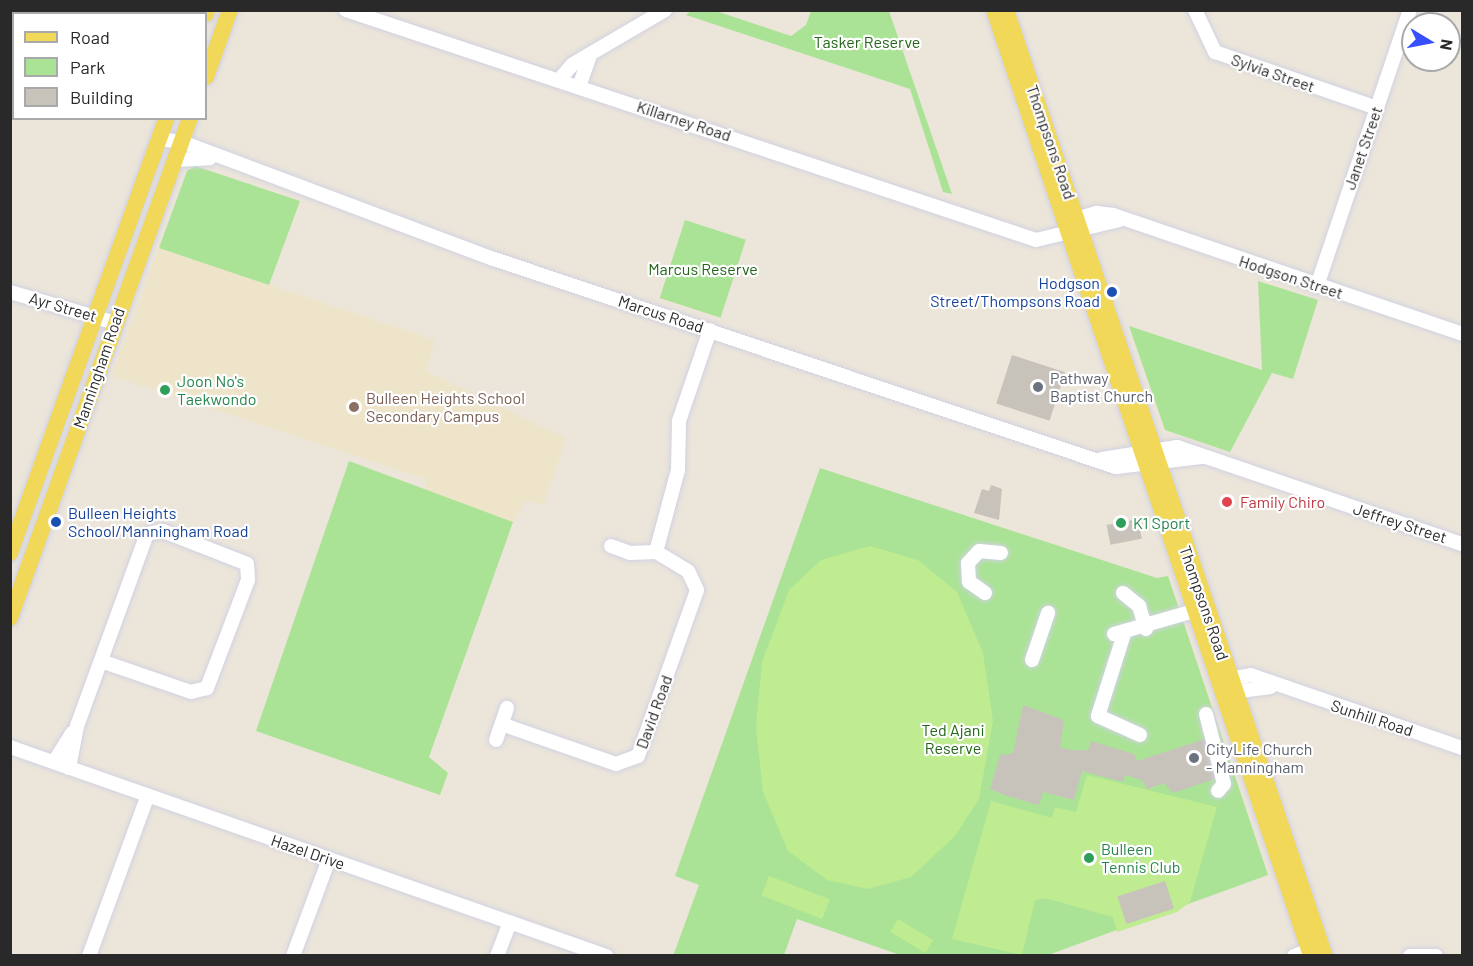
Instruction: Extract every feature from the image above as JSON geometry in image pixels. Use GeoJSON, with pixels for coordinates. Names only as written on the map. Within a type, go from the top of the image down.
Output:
{"type":"FeatureCollection","features":[{"type":"Feature","properties":{"kind":"main road"},"geometry":{"type":"LineString","coordinates":[[207,74],[230,10]]}},
{"type":"Feature","properties":{"kind":"main road","name":"Thompsons Road"},"geometry":{"type":"LineString","coordinates":[[993,10],[1072,225]]}},
{"type":"Feature","properties":{"kind":"main road","name":"Thompsons Road"},"geometry":{"type":"LineString","coordinates":[[1006,10],[1072,225],[1312,952]]}},
{"type":"Feature","properties":{"kind":"main road","name":"Manningham Road"},"geometry":{"type":"LineString","coordinates":[[10,554],[93,316],[166,120]]}},
{"type":"Feature","properties":{"kind":"main road","name":"Manningham Road"},"geometry":{"type":"LineString","coordinates":[[10,618],[189,120]]}},
{"type":"Feature","properties":{"kind":"street","name":"Killarney Road"},"geometry":{"type":"LineString","coordinates":[[346,10],[1041,240],[1072,225]]}},
{"type":"Feature","properties":{"kind":"street"},"geometry":{"type":"LineString","coordinates":[[559,80],[590,54],[665,10]]}},
{"type":"Feature","properties":{"kind":"street","name":"Sylvia Street"},"geometry":{"type":"LineString","coordinates":[[1195,10],[1215,52],[1377,108]]}},
{"type":"Feature","properties":{"kind":"street","name":"Janet Street"},"geometry":{"type":"LineString","coordinates":[[1317,286],[1410,10]]}},
{"type":"Feature","properties":{"kind":"street"},"geometry":{"type":"LineString","coordinates":[[579,87],[590,54]]}},
{"type":"Feature","properties":{"kind":"street","name":"Marcus Road"},"geometry":{"type":"LineString","coordinates":[[160,139],[182,142],[227,161],[710,330],[1099,459],[1148,455]]}},
{"type":"Feature","properties":{"kind":"street","name":"Marcus Road"},"geometry":{"type":"LineString","coordinates":[[175,160],[198,156],[227,161]]}},
{"type":"Feature","properties":{"kind":"street","name":"Hodgson Street"},"geometry":{"type":"LineString","coordinates":[[1072,225],[1103,213],[1462,334]]}},
{"type":"Feature","properties":{"kind":"street","name":"Ayr Street"},"geometry":{"type":"LineString","coordinates":[[10,292],[115,323]]}},
{"type":"Feature","properties":{"kind":"street"},"geometry":{"type":"LineString","coordinates":[[656,552],[678,470],[681,413],[710,330]]}},
{"type":"Feature","properties":{"kind":"street","name":"Jeffrey Street"},"geometry":{"type":"LineString","coordinates":[[1148,455],[1201,457],[1462,544]]}},
{"type":"Feature","properties":{"kind":"street"},"geometry":{"type":"LineString","coordinates":[[69,768],[77,726],[101,661],[150,531],[247,564],[248,580],[207,688],[190,692],[101,661]]}},
{"type":"Feature","properties":{"kind":"street","name":"David Road"},"geometry":{"type":"LineString","coordinates":[[504,725],[610,763],[634,760],[697,590],[688,571],[656,552],[630,553],[612,546]]}},
{"type":"Feature","properties":{"kind":"street"},"geometry":{"type":"LineString","coordinates":[[985,593],[969,582],[968,563],[979,551],[1000,553]]}},
{"type":"Feature","properties":{"kind":"street"},"geometry":{"type":"LineString","coordinates":[[1123,593],[1139,606],[1146,629]]}},
{"type":"Feature","properties":{"kind":"street"},"geometry":{"type":"LineString","coordinates":[[1140,735],[1098,717],[1119,634],[1146,629],[1200,610]]}},
{"type":"Feature","properties":{"kind":"street"},"geometry":{"type":"LineString","coordinates":[[1032,660],[1048,613]]}},
{"type":"Feature","properties":{"kind":"street","name":"Sunhill Road"},"geometry":{"type":"LineString","coordinates":[[1218,791],[1224,784],[1203,714],[1251,675],[1282,688],[1462,748]]}},
{"type":"Feature","properties":{"kind":"street"},"geometry":{"type":"LineString","coordinates":[[496,740],[504,725],[507,708]]}},
{"type":"Feature","properties":{"kind":"street"},"geometry":{"type":"LineString","coordinates":[[54,762],[77,726]]}},
{"type":"Feature","properties":{"kind":"street","name":"Hazel Drive"},"geometry":{"type":"LineString","coordinates":[[10,747],[606,956]]}},
{"type":"Feature","properties":{"kind":"street"},"geometry":{"type":"LineString","coordinates":[[89,956],[148,795]]}},
{"type":"Feature","properties":{"kind":"street"},"geometry":{"type":"LineString","coordinates":[[293,956],[329,859]]}},
{"type":"Feature","properties":{"kind":"street"},"geometry":{"type":"LineString","coordinates":[[497,956],[510,922]]}},
{"type":"Feature","properties":{"kind":"street"},"geometry":{"type":"LineString","coordinates":[[1410,956],[1436,956]]}},
{"type":"Feature","properties":{"kind":"shaded area","name":"Bulleen Heights School Secondary Campus"},"geometry":{"type":"Polygon","coordinates":[[[159,248],[435,340],[426,371],[566,438],[544,504],[525,501],[513,522],[424,493],[426,479],[112,376],[159,248]]]}},
{"type":"Feature","properties":{"kind":"green space","name":"Tasker Reserve"},"geometry":{"type":"Polygon","coordinates":[[[691,11],[716,11],[791,36],[806,25],[811,11],[889,11],[952,194],[943,192],[910,89],[686,15],[691,11]]]}},
{"type":"Feature","properties":{"kind":"green space"},"geometry":{"type":"Polygon","coordinates":[[[195,166],[300,201],[269,285],[159,248],[187,171],[195,166]]]}},
{"type":"Feature","properties":{"kind":"green space","name":"Marcus Reserve"},"geometry":{"type":"Polygon","coordinates":[[[685,220],[746,240],[721,318],[660,298],[685,220]]]}},
{"type":"Feature","properties":{"kind":"green space"},"geometry":{"type":"Polygon","coordinates":[[[1258,281],[1318,300],[1293,379],[1272,373],[1230,452],[1165,430],[1129,326],[1262,370],[1258,281]]]}},
{"type":"Feature","properties":{"kind":"green space"},"geometry":{"type":"Polygon","coordinates":[[[349,461],[513,522],[429,757],[448,773],[440,795],[256,731],[349,461]]]}},
{"type":"Feature","properties":{"kind":"green space","name":"Ted Ajani Reserve"},"geometry":{"type":"Polygon","coordinates":[[[820,468],[1157,578],[1168,576],[1268,875],[1048,955],[900,955],[797,919],[784,955],[673,956],[699,885],[675,876],[820,468]]]}},
{"type":"Feature","properties":{"kind":"green space"},"geometry":{"type":"Polygon","coordinates":[[[870,546],[918,560],[957,592],[983,653],[993,721],[979,799],[955,836],[911,877],[868,889],[827,880],[788,851],[763,792],[756,727],[762,662],[789,590],[821,560],[870,546]]]}},
{"type":"Feature","properties":{"kind":"green space","name":"Bulleen Tennis Club"},"geometry":{"type":"Polygon","coordinates":[[[1087,775],[1217,807],[1190,902],[1177,912],[1117,932],[1113,917],[1045,898],[1035,900],[1022,955],[952,939],[991,801],[1052,818],[1055,807],[1076,812],[1087,775]]]}},
{"type":"Feature","properties":{"kind":"green space"},"geometry":{"type":"Polygon","coordinates":[[[769,876],[830,899],[822,919],[761,896],[769,876]]]}},
{"type":"Feature","properties":{"kind":"green space"},"geometry":{"type":"Polygon","coordinates":[[[898,919],[933,940],[925,953],[890,932],[898,919]]]}},
{"type":"Feature","properties":{"kind":"building"},"geometry":{"type":"Polygon","coordinates":[[[1012,355],[1065,372],[1049,421],[996,404],[1012,355]]]}},
{"type":"Feature","properties":{"kind":"building"},"geometry":{"type":"Polygon","coordinates":[[[991,485],[1002,489],[999,520],[974,513],[982,489],[989,491],[991,485]]]}},
{"type":"Feature","properties":{"kind":"building"},"geometry":{"type":"Polygon","coordinates":[[[1138,519],[1142,539],[1110,545],[1107,525],[1138,519]]]}},
{"type":"Feature","properties":{"kind":"building"},"geometry":{"type":"Polygon","coordinates":[[[1023,705],[1064,720],[1060,747],[1070,750],[1088,750],[1091,741],[1134,754],[1137,761],[1205,739],[1218,778],[1173,793],[1164,783],[1147,789],[1142,780],[1125,775],[1123,782],[1082,771],[1074,800],[1043,792],[1039,805],[1007,796],[990,789],[1000,755],[1013,753],[1023,705]]]}},
{"type":"Feature","properties":{"kind":"building"},"geometry":{"type":"Polygon","coordinates":[[[1165,881],[1174,909],[1126,924],[1117,896],[1165,881]]]}},
{"type":"Feature","properties":{"kind":"place","name":"Hodgson Street/Thompsons Road"},"geometry":{"type":"Point","coordinates":[1112,292]}},
{"type":"Feature","properties":{"kind":"place","name":"Pathway Baptist Church"},"geometry":{"type":"Point","coordinates":[1038,387]}},
{"type":"Feature","properties":{"kind":"place","name":"Joon No's Taekwondo"},"geometry":{"type":"Point","coordinates":[165,390]}},
{"type":"Feature","properties":{"kind":"place","name":"Bulleen Heights School Secondary Campus"},"geometry":{"type":"Point","coordinates":[354,407]}},
{"type":"Feature","properties":{"kind":"place","name":"Family Chiro"},"geometry":{"type":"Point","coordinates":[1227,502]}},
{"type":"Feature","properties":{"kind":"place","name":"Bulleen Heights School/Manningham Road"},"geometry":{"type":"Point","coordinates":[56,522]}},
{"type":"Feature","properties":{"kind":"place","name":"K1 Sport"},"geometry":{"type":"Point","coordinates":[1121,523]}},
{"type":"Feature","properties":{"kind":"place","name":"CityLife Church - Manningham"},"geometry":{"type":"Point","coordinates":[1194,758]}},
{"type":"Feature","properties":{"kind":"place","name":"Bulleen Tennis Club"},"geometry":{"type":"Point","coordinates":[1089,858]}}]}
